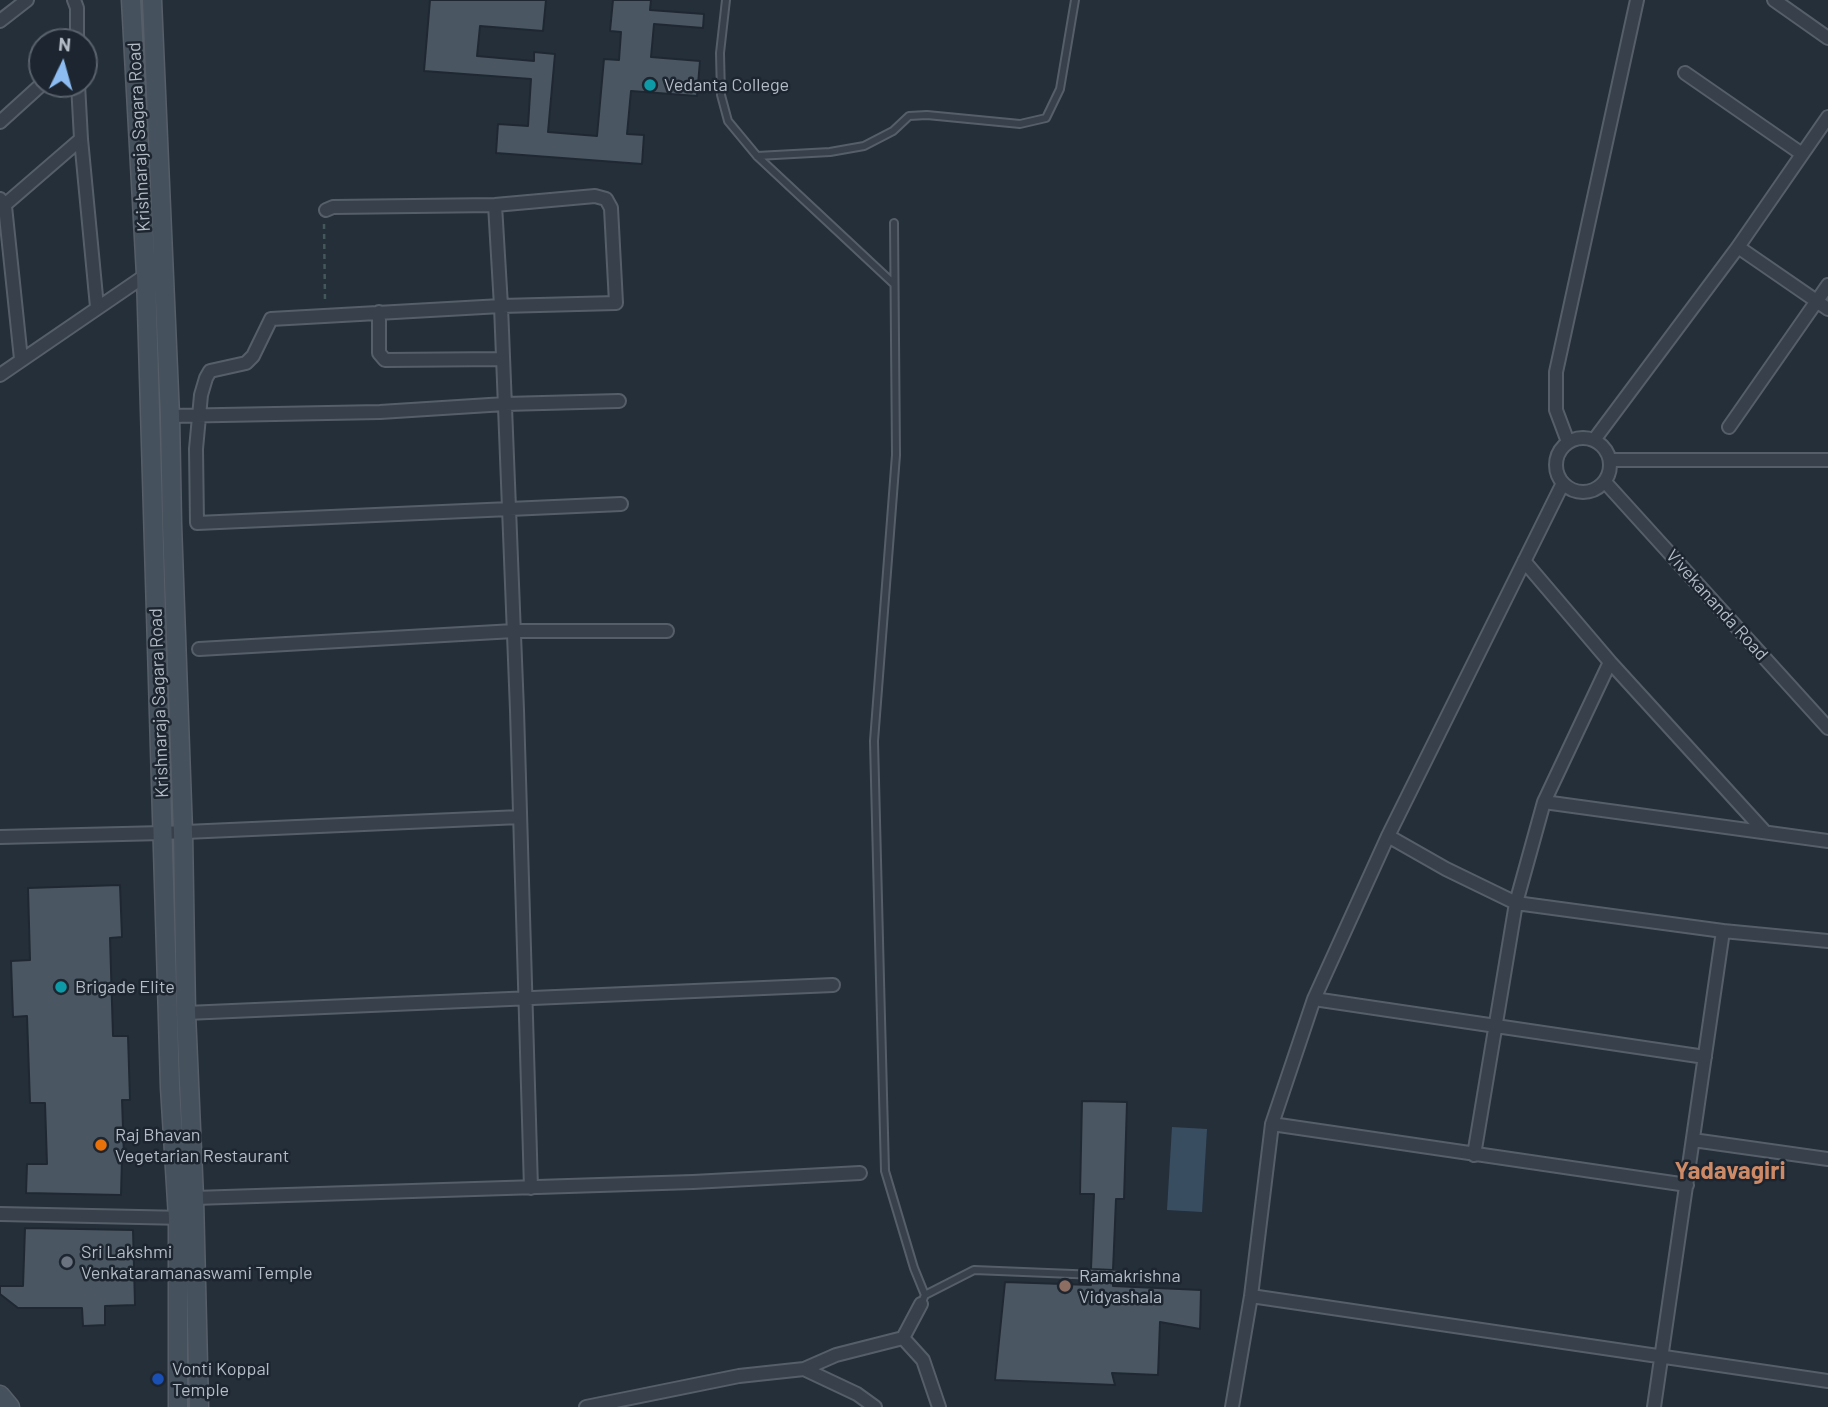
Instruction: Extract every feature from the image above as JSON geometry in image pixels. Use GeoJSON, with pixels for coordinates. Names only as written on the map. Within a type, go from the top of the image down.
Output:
{"type":"FeatureCollection","features":[{"type":"Feature","properties":{"kind":"main road","name":"Krishnaraja Sagara Road"},"geometry":{"type":"LineString","coordinates":[[131,0],[146,275],[170,1087],[186,1218],[199,1407]]}},
{"type":"Feature","properties":{"kind":"main road","name":"Krishnaraja Sagara Road"},"geometry":{"type":"LineString","coordinates":[[152,0],[170,416],[186,1013],[194,1198],[186,1218],[177,1407]]}},
{"type":"Feature","properties":{"kind":"main road"},"geometry":{"type":"LineString","coordinates":[[0,1395],[10,1407]]}},
{"type":"Feature","properties":{"kind":"street"},"geometry":{"type":"LineString","coordinates":[[0,21],[27,0]]}},
{"type":"Feature","properties":{"kind":"street"},"geometry":{"type":"LineString","coordinates":[[74,0],[77,8],[77,28]]}},
{"type":"Feature","properties":{"kind":"street"},"geometry":{"type":"LineString","coordinates":[[1568,442],[1556,410],[1556,372],[1637,0]]}},
{"type":"Feature","properties":{"kind":"street"},"geometry":{"type":"LineString","coordinates":[[1774,0],[1828,38]]}},
{"type":"Feature","properties":{"kind":"street"},"geometry":{"type":"LineString","coordinates":[[1685,73],[1802,154]]}},
{"type":"Feature","properties":{"kind":"street"},"geometry":{"type":"LineString","coordinates":[[0,122],[28,97]]}},
{"type":"Feature","properties":{"kind":"street"},"geometry":{"type":"LineString","coordinates":[[79,98],[97,307]]}},
{"type":"Feature","properties":{"kind":"street"},"geometry":{"type":"LineString","coordinates":[[1594,440],[1738,247],[1828,117]]}},
{"type":"Feature","properties":{"kind":"street"},"geometry":{"type":"LineString","coordinates":[[21,359],[2,205],[81,139]]}},
{"type":"Feature","properties":{"kind":"street"},"geometry":{"type":"LineString","coordinates":[[326,210],[333,207],[495,205],[595,196],[606,200],[611,208],[616,303],[501,306],[271,319],[253,356],[246,363],[210,371],[201,395],[196,449],[197,523],[621,504]]}},
{"type":"Feature","properties":{"kind":"street"},"geometry":{"type":"LineString","coordinates":[[495,205],[514,631],[531,1188]]}},
{"type":"Feature","properties":{"kind":"street"},"geometry":{"type":"LineString","coordinates":[[1738,247],[1828,309]]}},
{"type":"Feature","properties":{"kind":"street"},"geometry":{"type":"LineString","coordinates":[[0,375],[146,275]]}},
{"type":"Feature","properties":{"kind":"street"},"geometry":{"type":"LineString","coordinates":[[1729,427],[1828,285]]}},
{"type":"Feature","properties":{"kind":"street"},"geometry":{"type":"LineString","coordinates":[[379,312],[379,353],[385,360],[503,359]]}},
{"type":"Feature","properties":{"kind":"street"},"geometry":{"type":"LineString","coordinates":[[170,416],[380,412],[505,404],[620,401]]}},
{"type":"Feature","properties":{"kind":"street"},"geometry":{"type":"LineString","coordinates":[[1581,438],[1594,440],[1604,448],[1610,460],[1610,471],[1600,487],[1576,492],[1563,484],[1557,473],[1556,461],[1560,450],[1568,442],[1581,438]]}},
{"type":"Feature","properties":{"kind":"street"},"geometry":{"type":"LineString","coordinates":[[1610,460],[1828,460]]}},
{"type":"Feature","properties":{"kind":"street","name":"Vivekananda Road"},"geometry":{"type":"LineString","coordinates":[[1605,482],[1828,728]]}},
{"type":"Feature","properties":{"kind":"street"},"geometry":{"type":"LineString","coordinates":[[1232,1407],[1251,1296],[1272,1124],[1314,999],[1388,836],[1563,484]]}},
{"type":"Feature","properties":{"kind":"street"},"geometry":{"type":"LineString","coordinates":[[1524,561],[1610,663],[1765,832]]}},
{"type":"Feature","properties":{"kind":"street"},"geometry":{"type":"LineString","coordinates":[[199,649],[514,631],[667,631]]}},
{"type":"Feature","properties":{"kind":"street"},"geometry":{"type":"LineString","coordinates":[[1474,1155],[1516,903],[1544,803],[1610,663]]}},
{"type":"Feature","properties":{"kind":"street"},"geometry":{"type":"LineString","coordinates":[[1544,803],[1828,841]]}},
{"type":"Feature","properties":{"kind":"street"},"geometry":{"type":"LineString","coordinates":[[0,837],[163,833],[520,817]]}},
{"type":"Feature","properties":{"kind":"street"},"geometry":{"type":"LineString","coordinates":[[1388,836],[1446,869],[1516,903],[1828,942]]}},
{"type":"Feature","properties":{"kind":"street"},"geometry":{"type":"LineString","coordinates":[[1654,1407],[1723,930]]}},
{"type":"Feature","properties":{"kind":"street"},"geometry":{"type":"LineString","coordinates":[[186,1013],[833,985]]}},
{"type":"Feature","properties":{"kind":"street"},"geometry":{"type":"LineString","coordinates":[[1314,999],[1705,1057]]}},
{"type":"Feature","properties":{"kind":"street"},"geometry":{"type":"LineString","coordinates":[[1272,1124],[1687,1185]]}},
{"type":"Feature","properties":{"kind":"street"},"geometry":{"type":"LineString","coordinates":[[1693,1140],[1828,1159]]}},
{"type":"Feature","properties":{"kind":"street"},"geometry":{"type":"LineString","coordinates":[[194,1198],[531,1188],[860,1173]]}},
{"type":"Feature","properties":{"kind":"street"},"geometry":{"type":"LineString","coordinates":[[0,1214],[186,1218]]}},
{"type":"Feature","properties":{"kind":"street"},"geometry":{"type":"LineString","coordinates":[[1251,1296],[1828,1381]]}},
{"type":"Feature","properties":{"kind":"street"},"geometry":{"type":"LineString","coordinates":[[586,1407],[738,1376],[804,1369],[836,1356],[903,1338],[923,1300]]}},
{"type":"Feature","properties":{"kind":"street"},"geometry":{"type":"LineString","coordinates":[[903,1338],[923,1360],[939,1407]]}},
{"type":"Feature","properties":{"kind":"street"},"geometry":{"type":"LineString","coordinates":[[804,1369],[857,1394],[875,1407]]}},
{"type":"Feature","properties":{"kind":"lane"},"geometry":{"type":"LineString","coordinates":[[726,0],[720,53],[722,95],[728,121],[757,156],[894,285]]}},
{"type":"Feature","properties":{"kind":"lane"},"geometry":{"type":"LineString","coordinates":[[757,156],[830,152],[864,146],[893,131],[909,117],[927,115],[1020,124],[1046,118],[1060,89],[1075,0]]}},
{"type":"Feature","properties":{"kind":"lane"},"geometry":{"type":"LineString","coordinates":[[894,223],[896,455],[874,741],[885,1171],[923,1300],[974,1270],[1171,1278]]}},
{"type":"Feature","properties":{"kind":"path"},"geometry":{"type":"LineString","coordinates":[[325,315],[323,216],[326,210]]}},
{"type":"Feature","properties":{"kind":"water"},"geometry":{"type":"Polygon","coordinates":[[[1172,1127],[1207,1129],[1202,1212],[1167,1210],[1172,1127]]]}},
{"type":"Feature","properties":{"kind":"building","name":"Vedanta College"},"geometry":{"type":"Polygon","coordinates":[[[430,0],[546,0],[543,31],[480,26],[477,56],[534,61],[534,52],[555,54],[548,132],[597,136],[604,59],[619,60],[621,32],[610,31],[613,0],[651,0],[650,10],[704,14],[703,28],[654,24],[651,57],[700,61],[697,96],[631,91],[627,134],[644,135],[642,164],[496,153],[498,124],[528,126],[531,79],[424,71],[430,0]]]}},
{"type":"Feature","properties":{"kind":"building"},"geometry":{"type":"Polygon","coordinates":[[[120,885],[122,937],[110,938],[113,1036],[128,1036],[130,1100],[122,1100],[124,1157],[121,1195],[26,1193],[27,1164],[47,1164],[45,1103],[30,1103],[27,1016],[13,1017],[11,961],[30,960],[28,888],[120,885]]]}},
{"type":"Feature","properties":{"kind":"building"},"geometry":{"type":"Polygon","coordinates":[[[1082,1101],[1127,1102],[1124,1199],[1116,1199],[1113,1270],[1091,1269],[1094,1194],[1080,1194],[1082,1101]]]}},
{"type":"Feature","properties":{"kind":"building","name":"Sri Lakshmi Venkataramanaswami Temple"},"geometry":{"type":"Polygon","coordinates":[[[25,1228],[133,1230],[135,1305],[105,1306],[105,1325],[83,1326],[82,1308],[18,1308],[0,1294],[0,1286],[23,1286],[25,1228]]]}},
{"type":"Feature","properties":{"kind":"building"},"geometry":{"type":"Polygon","coordinates":[[[1091,1280],[1113,1281],[1113,1286],[1201,1290],[1200,1329],[1160,1322],[1158,1375],[1112,1373],[1115,1385],[995,1380],[1005,1282],[1091,1285],[1091,1280]]]}},
{"type":"Feature","properties":{"kind":"place","name":"Vedanta College"},"geometry":{"type":"Point","coordinates":[650,85]}},
{"type":"Feature","properties":{"kind":"place","name":"Brigade Elite"},"geometry":{"type":"Point","coordinates":[61,987]}},
{"type":"Feature","properties":{"kind":"place","name":"Raj Bhavan Vegetarian Restaurant"},"geometry":{"type":"Point","coordinates":[101,1145]}},
{"type":"Feature","properties":{"kind":"place","name":"Sri Lakshmi Venkataramanaswami Temple"},"geometry":{"type":"Point","coordinates":[67,1262]}},
{"type":"Feature","properties":{"kind":"place","name":"Ramakrishna Vidyashala"},"geometry":{"type":"Point","coordinates":[1065,1286]}},
{"type":"Feature","properties":{"kind":"place","name":"Vonti Koppal Temple"},"geometry":{"type":"Point","coordinates":[158,1379]}},
{"type":"Feature","properties":{"kind":"district","name":"Yadavagiri"},"geometry":{"type":"Point","coordinates":[1730,1171]}}]}
